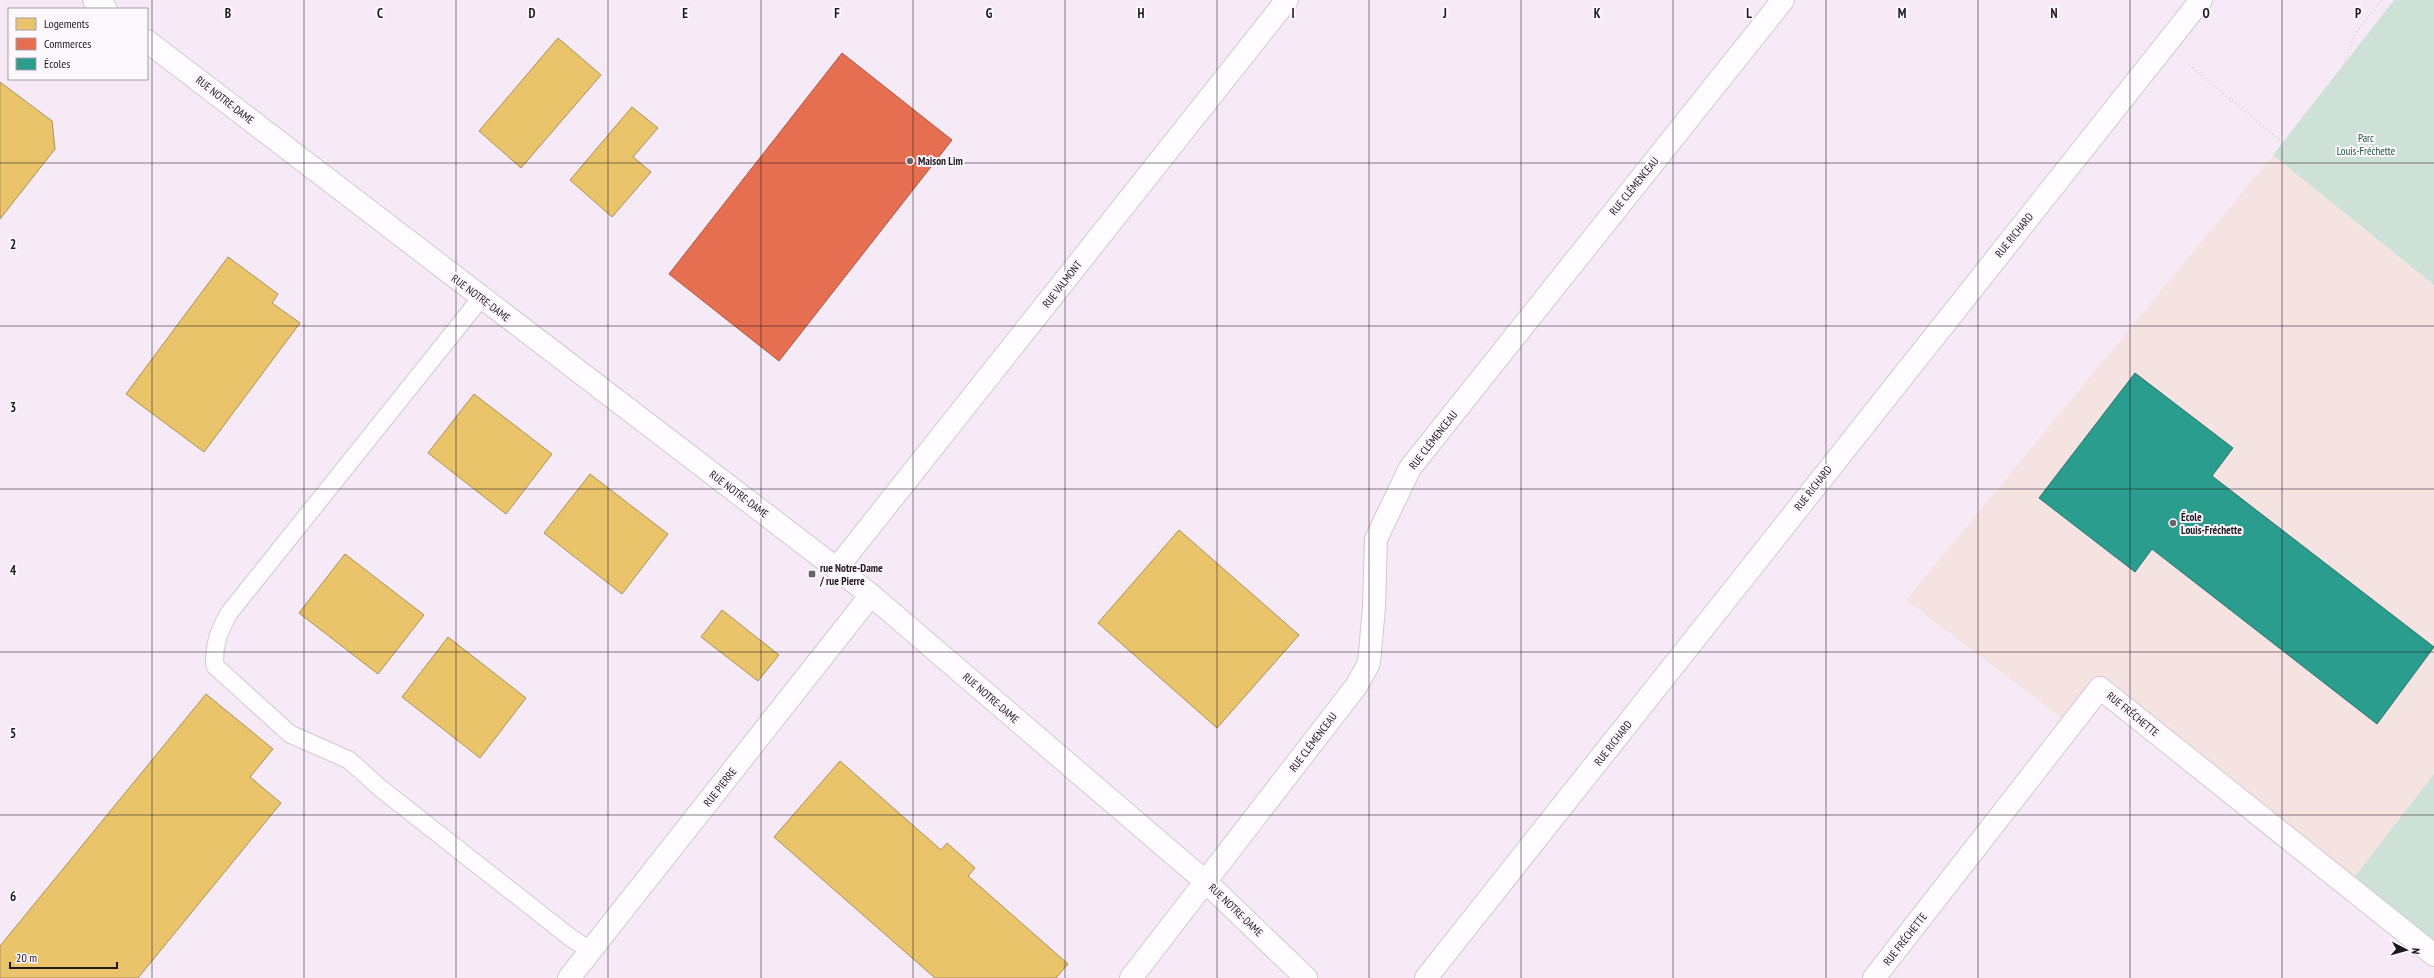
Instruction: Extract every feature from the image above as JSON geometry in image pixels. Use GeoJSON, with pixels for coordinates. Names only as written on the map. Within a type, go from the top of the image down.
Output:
{"type":"FeatureCollection","features":[{"type":"Feature","properties":{"kind":"street"},"geometry":{"type":"LineString","coordinates":[[94,0],[105,8]]}},
{"type":"Feature","properties":{"kind":"street","name":"RUE VALMONT"},"geometry":{"type":"LineString","coordinates":[[838,568],[1287,0]]}},
{"type":"Feature","properties":{"kind":"street","name":"RUE CLÉMENCEAU"},"geometry":{"type":"LineString","coordinates":[[1131,978],[1357,685],[1369,663],[1374,607],[1376,539],[1410,468],[1783,0]]}},
{"type":"Feature","properties":{"kind":"street","name":"RUE RICHARD"},"geometry":{"type":"LineString","coordinates":[[1426,978],[2201,0]]}},
{"type":"Feature","properties":{"kind":"street","name":"RUE NOTRE-DAME"},"geometry":{"type":"LineString","coordinates":[[148,42],[481,298],[838,568],[1206,882],[1306,978]]}},
{"type":"Feature","properties":{"kind":"street","name":"RUE PIERRE"},"geometry":{"type":"LineString","coordinates":[[569,978],[871,596]]}},
{"type":"Feature","properties":{"kind":"street","name":"RUE FRÉCHETTE"},"geometry":{"type":"LineString","coordinates":[[1874,978],[2100,688],[2429,945]]}},
{"type":"Feature","properties":{"kind":"lane"},"geometry":{"type":"LineString","coordinates":[[481,298],[229,613],[217,640],[214,653],[215,666],[290,734],[349,760],[386,793],[571,938],[591,951]]}},
{"type":"Feature","properties":{"kind":"path"},"geometry":{"type":"LineString","coordinates":[[2165,45],[2293,151],[2329,107],[2355,34],[2382,0]]}},
{"type":"Feature","properties":{"kind":"shaded area"},"geometry":{"type":"Polygon","coordinates":[[[2273,155],[2434,285],[2434,774],[2346,888],[2100,688],[2071,725],[1906,600],[2273,155]]]}},
{"type":"Feature","properties":{"kind":"green space","name":"Parc Louis-Fréchette"},"geometry":{"type":"Polygon","coordinates":[[[2394,0],[2434,0],[2434,285],[2273,155],[2394,0]]]}},
{"type":"Feature","properties":{"kind":"green space"},"geometry":{"type":"Polygon","coordinates":[[[2434,774],[2434,958],[2346,888],[2434,774]]]}},
{"type":"Feature","properties":{"kind":"building: Logements"},"geometry":{"type":"Polygon","coordinates":[[[558,38],[601,75],[521,168],[479,131],[558,38]]]}},
{"type":"Feature","properties":{"kind":"building: Logements"},"geometry":{"type":"Polygon","coordinates":[[[0,82],[52,121],[55,149],[0,219],[0,82]]]}},
{"type":"Feature","properties":{"kind":"building: Logements"},"geometry":{"type":"Polygon","coordinates":[[[632,107],[658,128],[633,157],[651,172],[612,217],[570,180],[632,107]]]}},
{"type":"Feature","properties":{"kind":"building: Logements"},"geometry":{"type":"Polygon","coordinates":[[[228,257],[278,294],[272,303],[300,323],[204,452],[126,394],[228,257]]]}},
{"type":"Feature","properties":{"kind":"building: Logements"},"geometry":{"type":"Polygon","coordinates":[[[474,394],[552,454],[506,514],[428,453],[474,394]]]}},
{"type":"Feature","properties":{"kind":"building: Logements"},"geometry":{"type":"Polygon","coordinates":[[[590,474],[668,534],[622,594],[544,533],[590,474]]]}},
{"type":"Feature","properties":{"kind":"building: Logements"},"geometry":{"type":"Polygon","coordinates":[[[1179,530],[1299,635],[1217,728],[1098,623],[1179,530]]]}},
{"type":"Feature","properties":{"kind":"building: Logements"},"geometry":{"type":"Polygon","coordinates":[[[345,554],[424,615],[378,674],[299,613],[345,554]]]}},
{"type":"Feature","properties":{"kind":"building: Logements"},"geometry":{"type":"Polygon","coordinates":[[[722,610],[779,655],[758,681],[701,637],[722,610]]]}},
{"type":"Feature","properties":{"kind":"building: Logements"},"geometry":{"type":"Polygon","coordinates":[[[448,637],[526,698],[480,758],[402,697],[448,637]]]}},
{"type":"Feature","properties":{"kind":"building: Logements"},"geometry":{"type":"Polygon","coordinates":[[[206,694],[273,749],[250,777],[281,803],[138,978],[0,978],[0,946],[206,694]]]}},
{"type":"Feature","properties":{"kind":"building: Logements"},"geometry":{"type":"Polygon","coordinates":[[[840,761],[941,850],[947,843],[975,868],[968,876],[1068,964],[1056,978],[935,978],[774,837],[840,761]]]}},
{"type":"Feature","properties":{"kind":"building: Commerces"},"geometry":{"type":"Polygon","coordinates":[[[842,53],[952,140],[779,361],[669,274],[842,53]]]}},
{"type":"Feature","properties":{"kind":"building: Écoles","name":"École Louis-Fréchette"},"geometry":{"type":"Polygon","coordinates":[[[2135,373],[2233,448],[2212,476],[2434,647],[2377,724],[2152,549],[2135,572],[2039,498],[2135,373]]]}},
{"type":"Feature","properties":{"kind":"place","name":"Maison Lim"},"geometry":{"type":"Point","coordinates":[910,161]}},
{"type":"Feature","properties":{"kind":"place","name":"École Louis-Fréchette"},"geometry":{"type":"Point","coordinates":[2173,523]}},
{"type":"Feature","properties":{"kind":"place","name":"rue Notre-Dame / rue Pierre"},"geometry":{"type":"Point","coordinates":[812,574]}}]}
